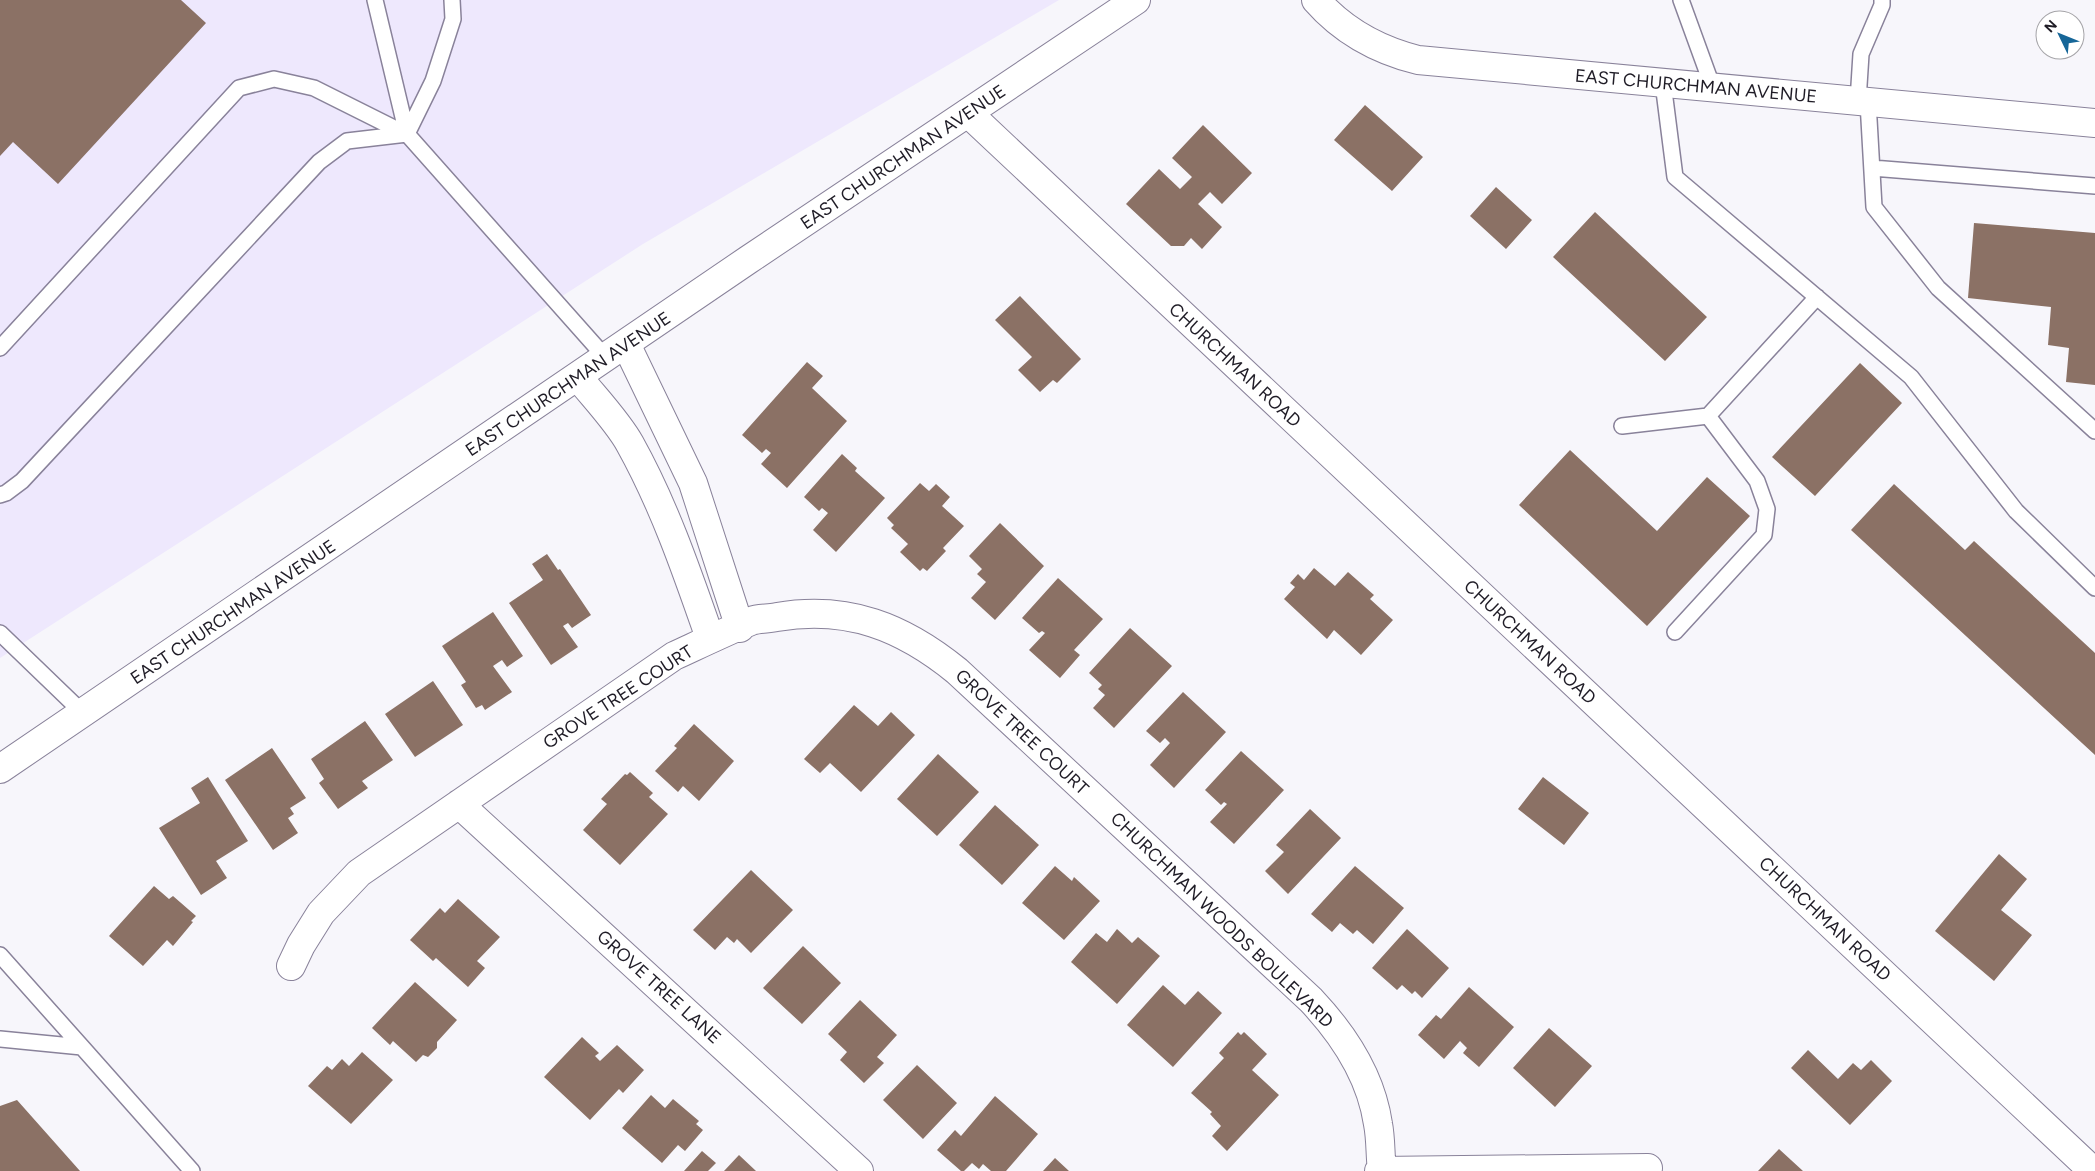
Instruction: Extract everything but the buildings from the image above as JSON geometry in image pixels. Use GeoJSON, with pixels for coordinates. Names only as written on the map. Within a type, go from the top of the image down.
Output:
{"type":"FeatureCollection","features":[{"type":"Feature","properties":{"kind":"street","name":"EAST CHURCHMAN AVENUE"},"geometry":{"type":"LineString","coordinates":[[0,769],[1136,0]]}},
{"type":"Feature","properties":{"kind":"street","name":"EAST CHURCHMAN AVENUE"},"geometry":{"type":"LineString","coordinates":[[1316,0],[1336,21],[1359,37],[1393,54],[1418,60],[2095,123]]}},
{"type":"Feature","properties":{"kind":"street","name":"CHURCHMAN ROAD"},"geometry":{"type":"LineString","coordinates":[[968,113],[2093,1171]]}},
{"type":"Feature","properties":{"kind":"street"},"geometry":{"type":"LineString","coordinates":[[616,351],[693,483],[740,628]]}},
{"type":"Feature","properties":{"kind":"street"},"geometry":{"type":"LineString","coordinates":[[578,377],[629,442],[657,499],[690,580],[710,638]]}},
{"type":"Feature","properties":{"kind":"street","name":"GROVE TREE COURT"},"geometry":{"type":"LineString","coordinates":[[291,966],[301,945],[321,913],[359,873],[674,656],[710,638],[761,619],[796,614],[830,613],[872,622],[900,632],[937,654],[958,671],[1106,810]]}},
{"type":"Feature","properties":{"kind":"street","name":"GROVE TREE LANE"},"geometry":{"type":"LineString","coordinates":[[459,804],[859,1171]]}},
{"type":"Feature","properties":{"kind":"street","name":"CHURCHMAN WOODS BOULEVARD"},"geometry":{"type":"LineString","coordinates":[[1106,810],[1301,990],[1340,1033],[1361,1069],[1371,1097],[1378,1125],[1380,1171]]}},
{"type":"Feature","properties":{"kind":"street"},"geometry":{"type":"LineString","coordinates":[[1380,1171],[1648,1168]]}},
{"type":"Feature","properties":{"kind":"lane"},"geometry":{"type":"LineString","coordinates":[[375,0],[406,134]]}},
{"type":"Feature","properties":{"kind":"lane"},"geometry":{"type":"LineString","coordinates":[[406,134],[433,81],[453,19],[452,0]]}},
{"type":"Feature","properties":{"kind":"lane"},"geometry":{"type":"LineString","coordinates":[[1681,0],[1713,88]]}},
{"type":"Feature","properties":{"kind":"lane"},"geometry":{"type":"LineString","coordinates":[[1882,0],[1882,5],[1861,54],[1863,102],[1872,168],[1874,207],[1938,288],[2095,431]]}},
{"type":"Feature","properties":{"kind":"lane"},"geometry":{"type":"LineString","coordinates":[[0,348],[239,88],[274,79],[314,88],[406,134],[616,351]]}},
{"type":"Feature","properties":{"kind":"lane"},"geometry":{"type":"LineString","coordinates":[[1663,84],[1675,177],[1911,377],[2016,511],[2095,588]]}},
{"type":"Feature","properties":{"kind":"lane"},"geometry":{"type":"LineString","coordinates":[[0,495],[6,493],[22,481],[319,162],[347,141],[406,134]]}},
{"type":"Feature","properties":{"kind":"lane"},"geometry":{"type":"LineString","coordinates":[[1872,168],[2095,186]]}},
{"type":"Feature","properties":{"kind":"lane"},"geometry":{"type":"LineString","coordinates":[[1622,426],[1708,416],[1817,297]]}},
{"type":"Feature","properties":{"kind":"lane"},"geometry":{"type":"LineString","coordinates":[[1675,632],[1764,534],[1767,509],[1757,481],[1708,416]]}},
{"type":"Feature","properties":{"kind":"lane"},"geometry":{"type":"LineString","coordinates":[[0,633],[83,713]]}},
{"type":"Feature","properties":{"kind":"lane"},"geometry":{"type":"LineString","coordinates":[[0,954],[192,1171]]}},
{"type":"Feature","properties":{"kind":"lane"},"geometry":{"type":"LineString","coordinates":[[0,1040],[82,1047]]}},
{"type":"Feature","properties":{"kind":"shaded area"},"geometry":{"type":"Polygon","coordinates":[[[0,0],[1059,0],[643,244],[0,658],[0,0]]]}}]}
